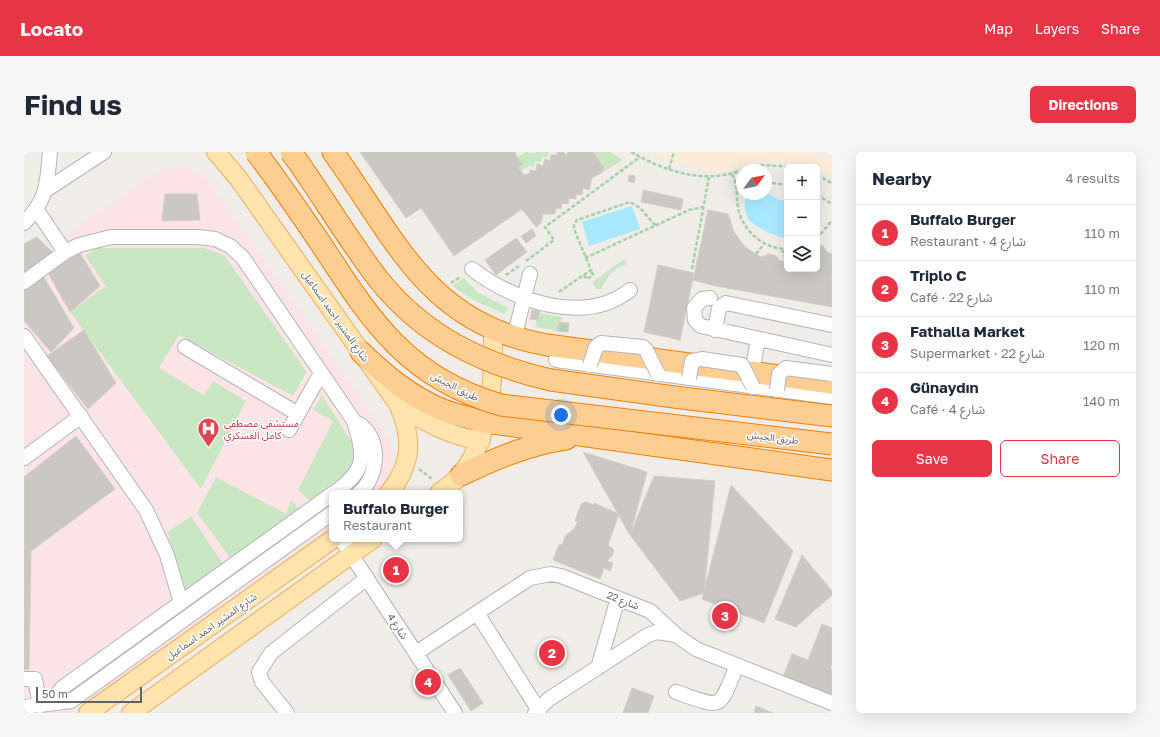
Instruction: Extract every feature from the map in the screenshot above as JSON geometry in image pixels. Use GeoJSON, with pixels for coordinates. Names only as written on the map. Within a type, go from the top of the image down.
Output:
{"type":"FeatureCollection","features":[{"type":"Feature","properties":{"kind":"highway","name":"طريق الجيش"},"geometry":{"type":"LineString","coordinates":[[256,152],[293,202],[356,298],[381,331],[410,359],[427,372],[463,392],[502,405],[832,444]]}},
{"type":"Feature","properties":{"kind":"highway"},"geometry":{"type":"LineString","coordinates":[[291,152],[379,279],[389,291],[428,327],[466,351],[508,369],[551,380],[674,397],[832,416]]}},
{"type":"Feature","properties":{"kind":"highway"},"geometry":{"type":"LineString","coordinates":[[333,152],[423,279],[456,309],[493,330],[514,338],[547,345],[752,379],[832,383]]}},
{"type":"Feature","properties":{"kind":"highway"},"geometry":{"type":"LineString","coordinates":[[362,352],[385,376],[413,395],[483,431],[590,437],[832,470]]}},
{"type":"Feature","properties":{"kind":"highway"},"geometry":{"type":"LineString","coordinates":[[449,485],[504,455],[546,442],[590,437]]}},
{"type":"Feature","properties":{"kind":"main road","name":"شارع المشير احمد اسماعيل"},"geometry":{"type":"LineString","coordinates":[[216,152],[238,178],[398,404],[406,422],[409,442],[408,456],[399,480],[391,490]]}},
{"type":"Feature","properties":{"kind":"main road"},"geometry":{"type":"LineString","coordinates":[[449,485],[483,431],[492,377],[493,330]]}},
{"type":"Feature","properties":{"kind":"main road"},"geometry":{"type":"LineString","coordinates":[[398,404],[438,428],[467,439],[483,431]]}},
{"type":"Feature","properties":{"kind":"main road","name":"شارع المشير احمد اسماعيل"},"geometry":{"type":"LineString","coordinates":[[88,713],[329,542]]}},
{"type":"Feature","properties":{"kind":"main road"},"geometry":{"type":"LineString","coordinates":[[131,713],[369,542]]}},
{"type":"Feature","properties":{"kind":"street"},"geometry":{"type":"LineString","coordinates":[[24,223],[36,209],[46,190],[50,152]]}},
{"type":"Feature","properties":{"kind":"street"},"geometry":{"type":"LineString","coordinates":[[46,190],[104,152]]}},
{"type":"Feature","properties":{"kind":"street"},"geometry":{"type":"LineString","coordinates":[[36,209],[65,252]]}},
{"type":"Feature","properties":{"kind":"street"},"geometry":{"type":"LineString","coordinates":[[24,282],[65,252],[84,243],[111,237],[198,237],[230,246],[243,258],[354,421],[362,447],[362,459],[358,470],[352,479],[338,490]]}},
{"type":"Feature","properties":{"kind":"street"},"geometry":{"type":"LineString","coordinates":[[472,269],[494,284],[524,297],[543,303],[572,307],[592,307],[612,301],[630,290]]}},
{"type":"Feature","properties":{"kind":"street"},"geometry":{"type":"LineString","coordinates":[[514,338],[530,274]]}},
{"type":"Feature","properties":{"kind":"street"},"geometry":{"type":"LineString","coordinates":[[710,298],[702,299],[696,304],[694,316],[701,326],[832,355]]}},
{"type":"Feature","properties":{"kind":"street"},"geometry":{"type":"LineString","coordinates":[[715,330],[719,308],[726,303],[832,325]]}},
{"type":"Feature","properties":{"kind":"street"},"geometry":{"type":"LineString","coordinates":[[24,336],[45,375],[81,416],[146,510],[167,555],[181,603]]}},
{"type":"Feature","properties":{"kind":"street"},"geometry":{"type":"LineString","coordinates":[[752,379],[758,339]]}},
{"type":"Feature","properties":{"kind":"street"},"geometry":{"type":"LineString","coordinates":[[590,365],[596,347],[601,343],[643,347],[658,374]]}},
{"type":"Feature","properties":{"kind":"street"},"geometry":{"type":"LineString","coordinates":[[186,347],[298,414]]}},
{"type":"Feature","properties":{"kind":"street"},"geometry":{"type":"LineString","coordinates":[[689,378],[692,361],[702,358],[740,364],[752,379]]}},
{"type":"Feature","properties":{"kind":"street"},"geometry":{"type":"LineString","coordinates":[[556,360],[689,378],[752,379],[777,390],[832,397]]}},
{"type":"Feature","properties":{"kind":"street"},"geometry":{"type":"LineString","coordinates":[[777,390],[779,374],[786,368],[832,374]]}},
{"type":"Feature","properties":{"kind":"street"},"geometry":{"type":"LineString","coordinates":[[289,430],[321,373]]}},
{"type":"Feature","properties":{"kind":"street"},"geometry":{"type":"LineString","coordinates":[[24,458],[81,416]]}},
{"type":"Feature","properties":{"kind":"street"},"geometry":{"type":"LineString","coordinates":[[354,421],[367,431],[374,445],[375,461],[372,476],[361,490]]}},
{"type":"Feature","properties":{"kind":"street"},"geometry":{"type":"LineString","coordinates":[[46,704],[55,697],[62,688],[329,497]]}},
{"type":"Feature","properties":{"kind":"street"},"geometry":{"type":"LineString","coordinates":[[24,708],[71,701],[329,515]]}},
{"type":"Feature","properties":{"kind":"street","name":"شارع 4"},"geometry":{"type":"LineString","coordinates":[[343,542],[455,713]]}},
{"type":"Feature","properties":{"kind":"street","name":"شارع 22"},"geometry":{"type":"LineString","coordinates":[[416,653],[530,578],[551,574],[561,576],[650,611],[696,649],[738,665],[828,706]]}},
{"type":"Feature","properties":{"kind":"street"},"geometry":{"type":"LineString","coordinates":[[287,713],[262,682],[259,672],[264,662],[271,653],[367,578]]}},
{"type":"Feature","properties":{"kind":"street"},"geometry":{"type":"LineString","coordinates":[[598,668],[618,598]]}},
{"type":"Feature","properties":{"kind":"street"},"geometry":{"type":"LineString","coordinates":[[477,613],[537,711],[549,699],[648,635],[657,632],[676,634]]}},
{"type":"Feature","properties":{"kind":"street"},"geometry":{"type":"LineString","coordinates":[[676,692],[710,704],[718,703],[724,699],[738,665]]}},
{"type":"Feature","properties":{"kind":"street"},"geometry":{"type":"LineString","coordinates":[[24,679],[35,679],[46,704]]}},
{"type":"Feature","properties":{"kind":"path"},"geometry":{"type":"LineString","coordinates":[[631,152],[669,169],[709,177],[736,173]]}},
{"type":"Feature","properties":{"kind":"path"},"geometry":{"type":"LineString","coordinates":[[669,169],[674,152]]}},
{"type":"Feature","properties":{"kind":"path"},"geometry":{"type":"LineString","coordinates":[[494,284],[554,240],[544,227],[640,157]]}},
{"type":"Feature","properties":{"kind":"path"},"geometry":{"type":"LineString","coordinates":[[772,166],[784,166]]}},
{"type":"Feature","properties":{"kind":"path"},"geometry":{"type":"LineString","coordinates":[[732,174],[736,183]]}},
{"type":"Feature","properties":{"kind":"path"},"geometry":{"type":"LineString","coordinates":[[692,269],[709,177]]}},
{"type":"Feature","properties":{"kind":"path"},"geometry":{"type":"LineString","coordinates":[[820,177],[832,183]]}},
{"type":"Feature","properties":{"kind":"path"},"geometry":{"type":"LineString","coordinates":[[772,183],[784,185]]}},
{"type":"Feature","properties":{"kind":"path"},"geometry":{"type":"LineString","coordinates":[[820,197],[832,204]]}},
{"type":"Feature","properties":{"kind":"path"},"geometry":{"type":"LineString","coordinates":[[738,200],[738,206],[744,224],[756,238],[764,244],[782,249],[784,255]]}},
{"type":"Feature","properties":{"kind":"path"},"geometry":{"type":"LineString","coordinates":[[584,275],[587,279],[593,275],[573,227],[575,222],[630,202],[640,208],[656,226]]}},
{"type":"Feature","properties":{"kind":"path"},"geometry":{"type":"LineString","coordinates":[[585,258],[690,209],[703,207]]}},
{"type":"Feature","properties":{"kind":"path"},"geometry":{"type":"LineString","coordinates":[[819,236],[832,220]]}},
{"type":"Feature","properties":{"kind":"path"},"geometry":{"type":"LineString","coordinates":[[756,254],[764,244]]}},
{"type":"Feature","properties":{"kind":"path"},"geometry":{"type":"LineString","coordinates":[[445,282],[449,284],[472,269]]}},
{"type":"Feature","properties":{"kind":"path"},"geometry":{"type":"LineString","coordinates":[[543,303],[591,270]]}},
{"type":"Feature","properties":{"kind":"path"},"geometry":{"type":"LineString","coordinates":[[408,456],[426,476],[438,482],[449,485]]}},
{"type":"Feature","properties":{"kind":"shaded area","name":"مستشفى مصطفى كامل العسكري"},"geometry":{"type":"Polygon","coordinates":[[[175,166],[193,170],[208,180],[390,440],[394,459],[389,479],[383,490],[329,490],[329,532],[80,713],[24,713],[24,264],[156,172],[175,166]]]}},
{"type":"Feature","properties":{"kind":"green space"},"geometry":{"type":"Polygon","coordinates":[[[526,152],[535,154],[535,152],[549,152],[547,158],[543,156],[541,162],[535,162],[534,167],[529,166],[521,171],[518,167],[522,164],[517,157],[526,152]]]}},
{"type":"Feature","properties":{"kind":"green space"},"geometry":{"type":"Polygon","coordinates":[[[593,152],[610,152],[623,160],[603,172],[593,152]]]}},
{"type":"Feature","properties":{"kind":"green space"},"geometry":{"type":"Polygon","coordinates":[[[97,248],[204,248],[224,255],[307,372],[293,396],[179,335],[159,368],[204,395],[213,381],[246,401],[201,489],[70,312],[106,286],[85,256],[97,248]]]}},
{"type":"Feature","properties":{"kind":"green space"},"geometry":{"type":"Polygon","coordinates":[[[624,259],[627,265],[614,271],[608,277],[601,289],[596,289],[593,284],[594,281],[624,259]]]}},
{"type":"Feature","properties":{"kind":"green space"},"geometry":{"type":"Polygon","coordinates":[[[464,278],[477,292],[508,308],[504,314],[473,300],[452,286],[464,278]]]}},
{"type":"Feature","properties":{"kind":"green space"},"geometry":{"type":"Polygon","coordinates":[[[539,313],[562,317],[557,331],[535,327],[539,313]]]}},
{"type":"Feature","properties":{"kind":"green space"},"geometry":{"type":"Polygon","coordinates":[[[322,395],[356,449],[350,470],[310,501],[298,490],[333,421],[313,410],[322,395]]]}},
{"type":"Feature","properties":{"kind":"green space"},"geometry":{"type":"Polygon","coordinates":[[[216,477],[286,514],[291,500],[299,509],[231,559],[197,513],[216,477]]]}},
{"type":"Feature","properties":{"kind":"green space"},"geometry":{"type":"Polygon","coordinates":[[[191,516],[223,564],[187,593],[167,532],[191,516]]]}},
{"type":"Feature","properties":{"kind":"sand"},"geometry":{"type":"Polygon","coordinates":[[[649,152],[807,152],[832,160],[832,177],[820,171],[820,164],[764,161],[736,164],[736,168],[726,171],[716,172],[673,161],[675,157],[673,156],[670,160],[649,152]]]}},
{"type":"Feature","properties":{"kind":"water"},"geometry":{"type":"Polygon","coordinates":[[[772,196],[779,200],[784,200],[784,238],[763,230],[750,221],[746,215],[746,200],[772,200],[772,196]]]}},
{"type":"Feature","properties":{"kind":"water"},"geometry":{"type":"Polygon","coordinates":[[[632,206],[640,229],[589,246],[582,222],[632,206]]]}},
{"type":"Feature","properties":{"kind":"building"},"geometry":{"type":"Polygon","coordinates":[[[360,152],[514,152],[522,164],[518,167],[524,175],[529,174],[530,170],[536,171],[537,164],[543,166],[545,159],[550,161],[551,155],[557,155],[557,152],[564,152],[565,155],[569,152],[593,152],[604,168],[603,172],[592,178],[589,190],[583,188],[582,195],[576,194],[576,199],[569,198],[568,204],[562,203],[561,209],[556,208],[555,214],[543,214],[541,223],[536,227],[522,209],[454,256],[421,208],[406,218],[360,152]]]}},
{"type":"Feature","properties":{"kind":"building"},"geometry":{"type":"Polygon","coordinates":[[[629,175],[635,176],[634,183],[628,181],[629,175]]]}},
{"type":"Feature","properties":{"kind":"building"},"geometry":{"type":"Polygon","coordinates":[[[643,190],[683,199],[681,210],[641,202],[643,190]]]}},
{"type":"Feature","properties":{"kind":"building"},"geometry":{"type":"Polygon","coordinates":[[[165,194],[197,194],[200,220],[162,221],[165,194]]]}},
{"type":"Feature","properties":{"kind":"building"},"geometry":{"type":"Polygon","coordinates":[[[708,210],[728,214],[734,232],[745,247],[761,257],[769,254],[776,256],[780,261],[784,261],[784,272],[820,272],[820,247],[822,245],[828,253],[832,254],[832,307],[716,286],[693,280],[708,210]]]}},
{"type":"Feature","properties":{"kind":"building"},"geometry":{"type":"Polygon","coordinates":[[[532,229],[536,236],[526,243],[521,236],[532,229]]]}},
{"type":"Feature","properties":{"kind":"building"},"geometry":{"type":"Polygon","coordinates":[[[37,237],[54,254],[24,286],[24,244],[37,237]]]}},
{"type":"Feature","properties":{"kind":"building"},"geometry":{"type":"Polygon","coordinates":[[[516,238],[527,252],[496,275],[485,260],[516,238]]]}},
{"type":"Feature","properties":{"kind":"building"},"geometry":{"type":"Polygon","coordinates":[[[80,253],[100,286],[70,312],[48,273],[80,253]]]}},
{"type":"Feature","properties":{"kind":"building"},"geometry":{"type":"Polygon","coordinates":[[[658,265],[694,273],[680,340],[644,332],[658,265]]]}},
{"type":"Feature","properties":{"kind":"building"},"geometry":{"type":"Polygon","coordinates":[[[42,274],[74,328],[51,352],[24,321],[24,290],[42,274]]]}},
{"type":"Feature","properties":{"kind":"building"},"geometry":{"type":"Polygon","coordinates":[[[532,310],[540,311],[538,320],[530,319],[532,310]]]}},
{"type":"Feature","properties":{"kind":"building"},"geometry":{"type":"Polygon","coordinates":[[[559,322],[569,323],[568,332],[557,331],[559,322]]]}},
{"type":"Feature","properties":{"kind":"building"},"geometry":{"type":"Polygon","coordinates":[[[84,330],[116,383],[88,409],[47,356],[84,330]]]}},
{"type":"Feature","properties":{"kind":"building"},"geometry":{"type":"Polygon","coordinates":[[[76,436],[115,489],[31,551],[29,669],[24,670],[24,477],[76,436]]]}},
{"type":"Feature","properties":{"kind":"building"},"geometry":{"type":"Polygon","coordinates":[[[583,452],[647,472],[630,535],[583,452]]]}},
{"type":"Feature","properties":{"kind":"building"},"geometry":{"type":"Polygon","coordinates":[[[654,476],[715,481],[704,593],[680,601],[630,535],[654,476]]]}},
{"type":"Feature","properties":{"kind":"building"},"geometry":{"type":"Polygon","coordinates":[[[731,485],[793,551],[764,623],[702,599],[731,485]]]}},
{"type":"Feature","properties":{"kind":"building"},"geometry":{"type":"Polygon","coordinates":[[[586,502],[594,505],[594,503],[619,514],[608,545],[614,550],[612,556],[607,561],[613,563],[610,571],[604,568],[600,579],[553,560],[559,545],[563,544],[565,536],[574,529],[578,521],[575,521],[581,504],[586,502]]]}},
{"type":"Feature","properties":{"kind":"building"},"geometry":{"type":"Polygon","coordinates":[[[802,555],[832,591],[832,595],[796,627],[775,619],[802,555]]]}},
{"type":"Feature","properties":{"kind":"building"},"geometry":{"type":"Polygon","coordinates":[[[822,624],[832,628],[832,664],[830,668],[832,669],[832,695],[783,677],[792,654],[808,660],[822,624]]]}},
{"type":"Feature","properties":{"kind":"building"},"geometry":{"type":"Polygon","coordinates":[[[460,668],[483,703],[471,711],[448,675],[460,668]]]}},
{"type":"Feature","properties":{"kind":"building"},"geometry":{"type":"Polygon","coordinates":[[[632,688],[654,696],[648,713],[623,713],[632,688]]]}},
{"type":"Feature","properties":{"kind":"building"},"geometry":{"type":"Polygon","coordinates":[[[756,706],[773,713],[754,713],[756,706]]]}},
{"type":"Feature","properties":{"kind":"place","name":"مستشفى مصطفى كامل العسكري"},"geometry":{"type":"Point","coordinates":[208,448]}},
{"type":"Feature","properties":{"kind":"place","name":"Buffalo Burger"},"geometry":{"type":"Point","coordinates":[396,570]}},
{"type":"Feature","properties":{"kind":"place","name":"Fathalla Market"},"geometry":{"type":"Point","coordinates":[725,616]}},
{"type":"Feature","properties":{"kind":"place","name":"Triplo C"},"geometry":{"type":"Point","coordinates":[552,653]}},
{"type":"Feature","properties":{"kind":"place","name":"Günaydın"},"geometry":{"type":"Point","coordinates":[428,682]}}]}
